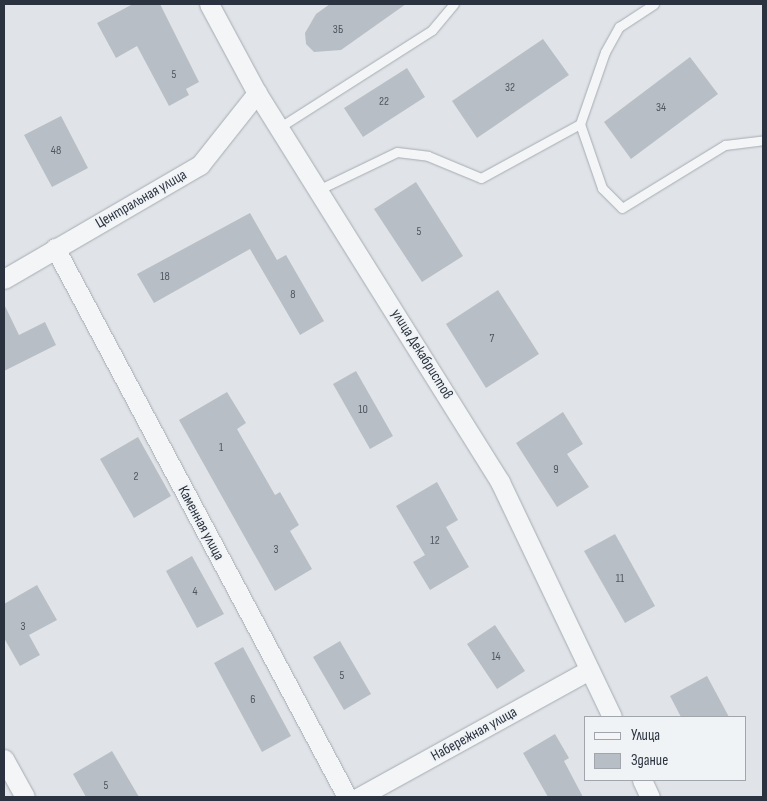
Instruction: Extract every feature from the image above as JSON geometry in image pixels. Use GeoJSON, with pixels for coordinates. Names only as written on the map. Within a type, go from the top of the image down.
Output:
{"type":"FeatureCollection","features":[{"type":"Feature","properties":{"kind":"street","name":"улица Декабристов"},"geometry":{"type":"LineString","coordinates":[[209,4],[257,93],[320,189],[500,482],[612,716]]}},
{"type":"Feature","properties":{"kind":"street","name":"Центральная улица"},"geometry":{"type":"LineString","coordinates":[[4,279],[200,165],[257,93]]}},
{"type":"Feature","properties":{"kind":"street","name":"Каменная улица"},"geometry":{"type":"LineString","coordinates":[[55,248],[347,797]]}},
{"type":"Feature","properties":{"kind":"street","name":"Набережная улица"},"geometry":{"type":"LineString","coordinates":[[359,797],[589,670]]}},
{"type":"Feature","properties":{"kind":"street"},"geometry":{"type":"LineString","coordinates":[[4,759],[25,797]]}},
{"type":"Feature","properties":{"kind":"street"},"geometry":{"type":"LineString","coordinates":[[642,781],[650,797]]}},
{"type":"Feature","properties":{"kind":"lane"},"geometry":{"type":"LineString","coordinates":[[280,127],[432,30],[454,4]]}},
{"type":"Feature","properties":{"kind":"lane"},"geometry":{"type":"LineString","coordinates":[[654,4],[619,27],[605,52],[580,124],[602,188],[622,208],[725,145],[763,140]]}},
{"type":"Feature","properties":{"kind":"lane"},"geometry":{"type":"LineString","coordinates":[[320,189],[397,152],[428,156],[481,178],[580,124]]}},
{"type":"Feature","properties":{"kind":"building"},"geometry":{"type":"Polygon","coordinates":[[[133,4],[160,4],[199,82],[186,89],[189,95],[169,106],[137,46],[116,58],[97,23],[133,4]]]}},
{"type":"Feature","properties":{"kind":"building"},"geometry":{"type":"Polygon","coordinates":[[[330,4],[406,4],[341,50],[314,52],[306,44],[305,33],[316,14],[330,4]]]}},
{"type":"Feature","properties":{"kind":"building"},"geometry":{"type":"Polygon","coordinates":[[[543,39],[569,75],[477,138],[452,101],[543,39]]]}},
{"type":"Feature","properties":{"kind":"building"},"geometry":{"type":"Polygon","coordinates":[[[690,57],[718,94],[631,159],[604,122],[690,57]]]}},
{"type":"Feature","properties":{"kind":"building"},"geometry":{"type":"Polygon","coordinates":[[[407,68],[425,97],[363,137],[344,108],[407,68]]]}},
{"type":"Feature","properties":{"kind":"building"},"geometry":{"type":"Polygon","coordinates":[[[61,116],[88,168],[52,187],[24,135],[61,116]]]}},
{"type":"Feature","properties":{"kind":"building"},"geometry":{"type":"Polygon","coordinates":[[[416,182],[463,256],[422,282],[374,209],[416,182]]]}},
{"type":"Feature","properties":{"kind":"building"},"geometry":{"type":"Polygon","coordinates":[[[250,213],[277,260],[286,255],[324,321],[300,335],[250,249],[154,303],[137,274],[250,213]]]}},
{"type":"Feature","properties":{"kind":"building"},"geometry":{"type":"Polygon","coordinates":[[[498,290],[539,354],[486,388],[446,324],[498,290]]]}},
{"type":"Feature","properties":{"kind":"building"},"geometry":{"type":"Polygon","coordinates":[[[4,304],[19,335],[45,322],[56,345],[4,371],[4,304]]]}},
{"type":"Feature","properties":{"kind":"building"},"geometry":{"type":"Polygon","coordinates":[[[356,371],[393,436],[370,449],[333,384],[356,371]]]}},
{"type":"Feature","properties":{"kind":"building"},"geometry":{"type":"Polygon","coordinates":[[[227,392],[246,423],[237,429],[275,495],[280,492],[299,525],[290,531],[312,569],[275,591],[179,420],[227,392]]]}},
{"type":"Feature","properties":{"kind":"building"},"geometry":{"type":"Polygon","coordinates":[[[563,412],[583,444],[567,454],[589,487],[557,507],[516,443],[563,412]]]}},
{"type":"Feature","properties":{"kind":"building"},"geometry":{"type":"Polygon","coordinates":[[[138,437],[171,496],[134,518],[100,459],[138,437]]]}},
{"type":"Feature","properties":{"kind":"building"},"geometry":{"type":"Polygon","coordinates":[[[437,482],[458,520],[446,527],[469,567],[430,590],[413,562],[425,555],[396,506],[437,482]]]}},
{"type":"Feature","properties":{"kind":"building"},"geometry":{"type":"Polygon","coordinates":[[[615,534],[655,606],[625,623],[584,551],[615,534]]]}},
{"type":"Feature","properties":{"kind":"building"},"geometry":{"type":"Polygon","coordinates":[[[192,556],[224,614],[197,628],[166,571],[192,556]]]}},
{"type":"Feature","properties":{"kind":"building"},"geometry":{"type":"Polygon","coordinates":[[[37,585],[57,620],[29,635],[40,655],[20,666],[4,638],[4,604],[37,585]]]}},
{"type":"Feature","properties":{"kind":"building"},"geometry":{"type":"Polygon","coordinates":[[[495,625],[525,671],[497,689],[467,644],[495,625]]]}},
{"type":"Feature","properties":{"kind":"building"},"geometry":{"type":"Polygon","coordinates":[[[340,641],[371,694],[344,710],[313,657],[340,641]]]}},
{"type":"Feature","properties":{"kind":"building"},"geometry":{"type":"Polygon","coordinates":[[[243,647],[291,736],[262,752],[214,663],[243,647]]]}},
{"type":"Feature","properties":{"kind":"building"},"geometry":{"type":"Polygon","coordinates":[[[707,676],[728,716],[680,716],[670,696],[707,676]]]}},
{"type":"Feature","properties":{"kind":"building"},"geometry":{"type":"Polygon","coordinates":[[[555,734],[569,758],[564,761],[583,797],[548,797],[523,753],[555,734]]]}},
{"type":"Feature","properties":{"kind":"building"},"geometry":{"type":"Polygon","coordinates":[[[112,751],[139,797],[86,797],[73,774],[112,751]]]}}]}
